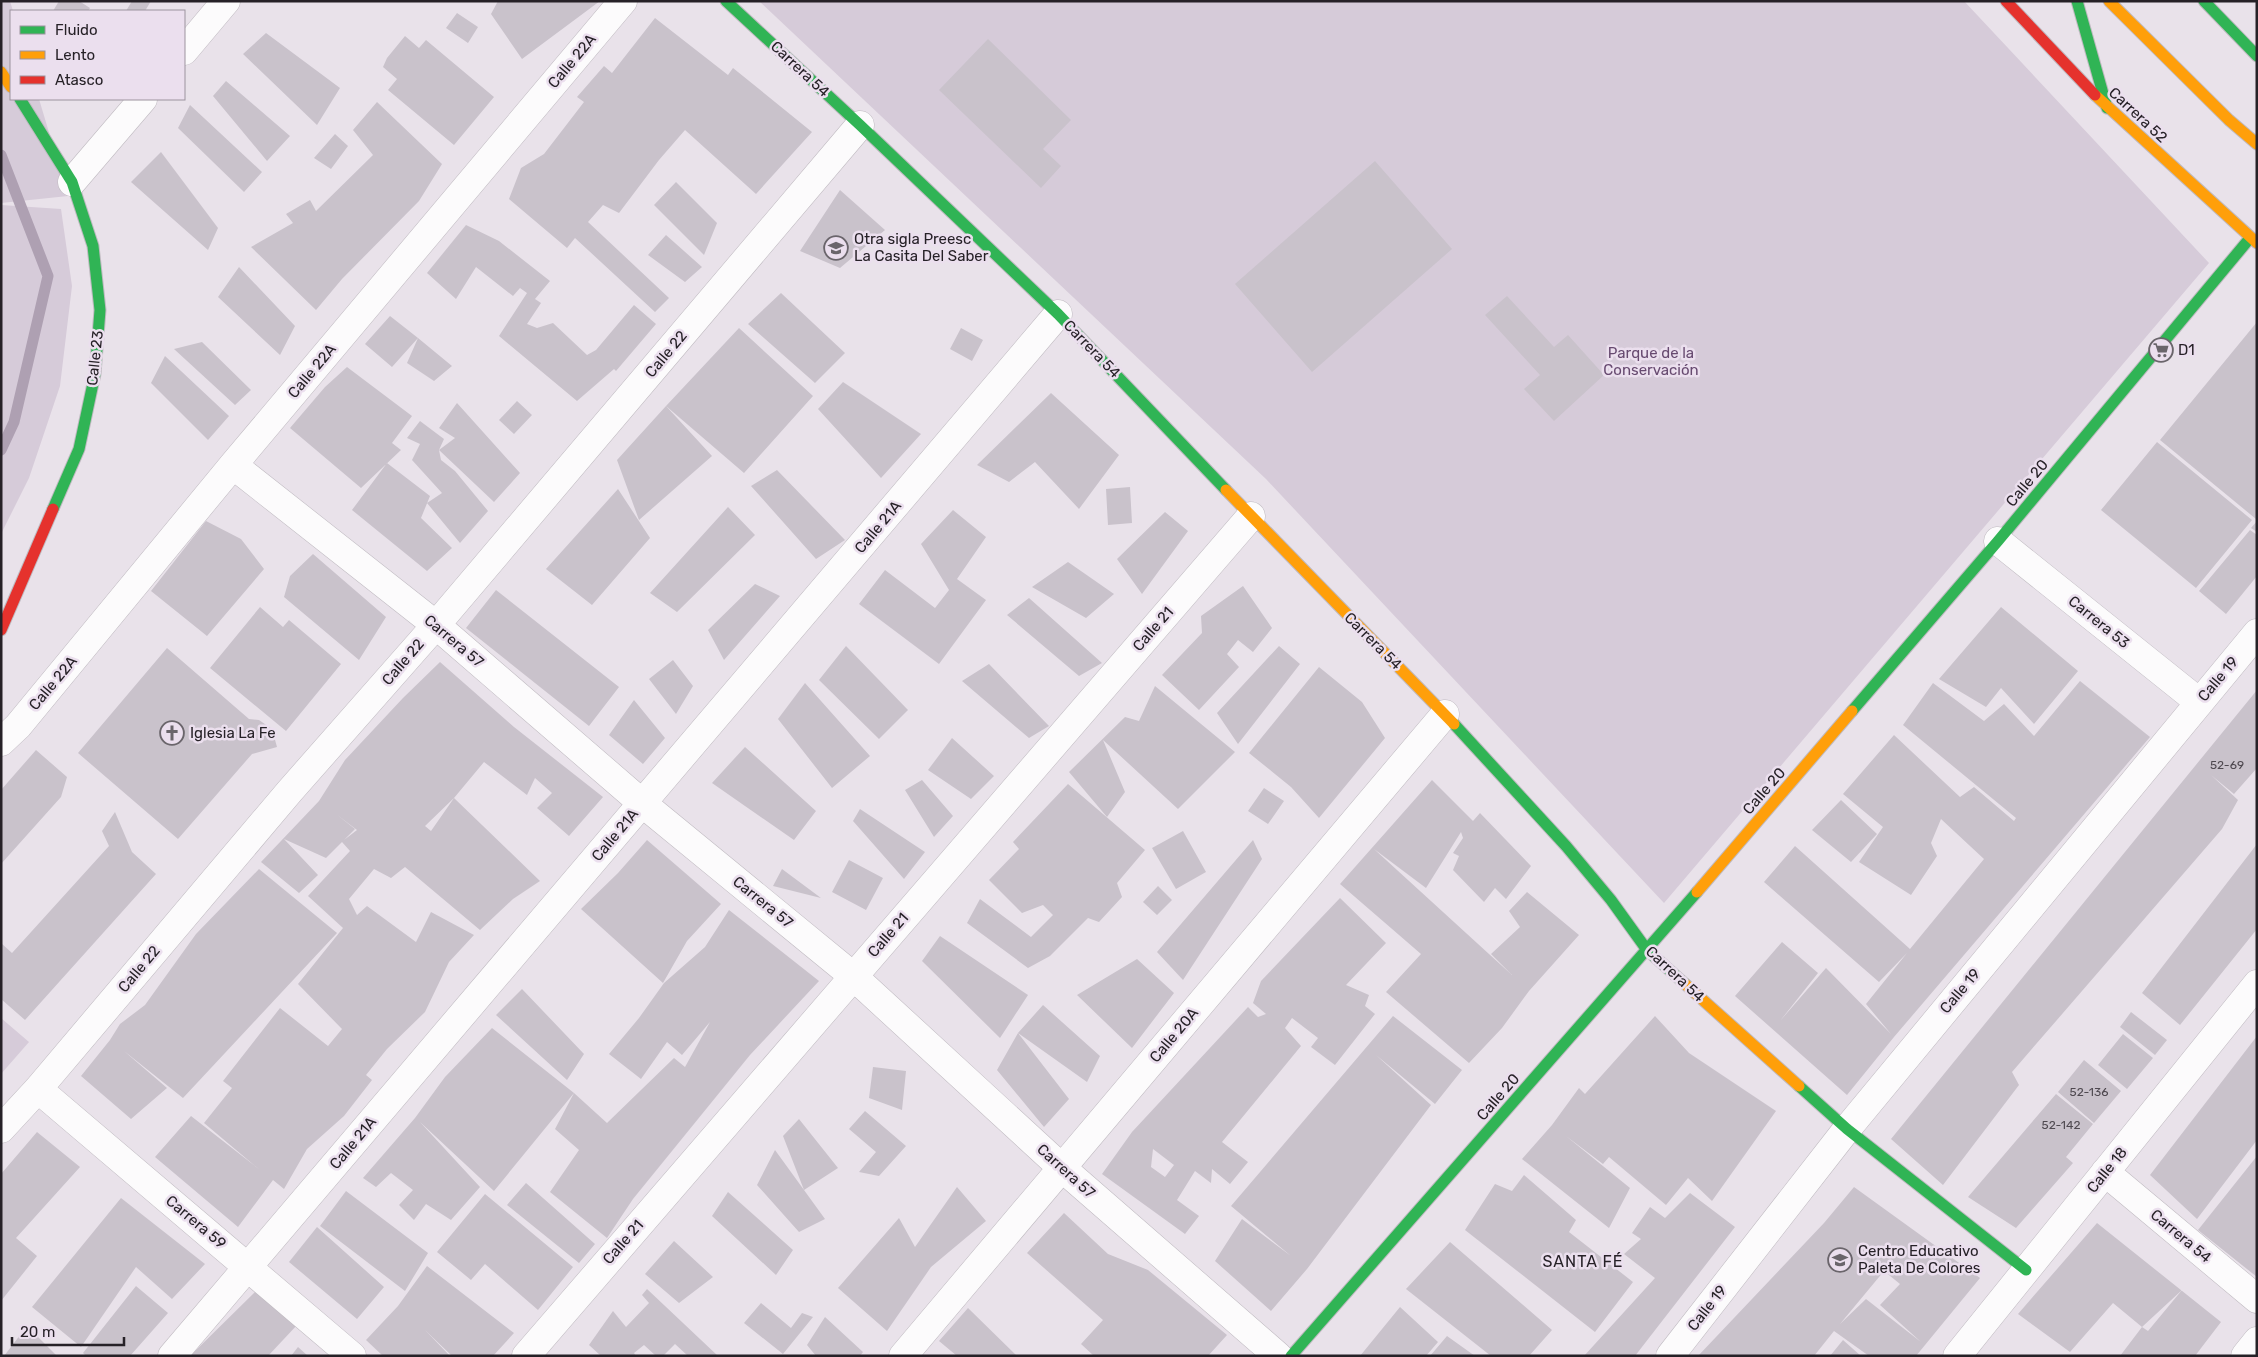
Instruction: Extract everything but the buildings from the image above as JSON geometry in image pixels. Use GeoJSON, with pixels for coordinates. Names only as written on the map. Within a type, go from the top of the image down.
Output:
{"type":"FeatureCollection","features":[{"type":"Feature","properties":{"kind":"street"},"geometry":{"type":"LineString","coordinates":[[185,49],[226,1]]}},
{"type":"Feature","properties":{"kind":"street","name":"Calle 22A"},"geometry":{"type":"LineString","coordinates":[[1,742],[18,726],[233,465],[622,1]]}},
{"type":"Feature","properties":{"kind":"street","name":"Carrera 54"},"geometry":{"type":"LineString","coordinates":[[726,1],[860,125],[1058,314],[1250,516],[1445,714],[1566,846],[1611,900],[1648,950],[1847,1129],[2026,1270]]}},
{"type":"Feature","properties":{"kind":"street","name":"Carrera 52"},"geometry":{"type":"LineString","coordinates":[[2006,1],[2107,108],[2253,241]]}},
{"type":"Feature","properties":{"kind":"street"},"geometry":{"type":"LineString","coordinates":[[2077,1],[2107,108]]}},
{"type":"Feature","properties":{"kind":"street"},"geometry":{"type":"LineString","coordinates":[[2109,1],[2229,120],[2257,144]]}},
{"type":"Feature","properties":{"kind":"street"},"geometry":{"type":"LineString","coordinates":[[2204,1],[2257,56]]}},
{"type":"Feature","properties":{"kind":"street"},"geometry":{"type":"LineString","coordinates":[[1,72],[10,86]]}},
{"type":"Feature","properties":{"kind":"street","name":"Calle 23"},"geometry":{"type":"LineString","coordinates":[[1,630],[79,449],[96,374],[100,310],[92,246],[72,182],[21,100]]}},
{"type":"Feature","properties":{"kind":"street"},"geometry":{"type":"LineString","coordinates":[[72,182],[142,100]]}},
{"type":"Feature","properties":{"kind":"street","name":"Calle 22"},"geometry":{"type":"LineString","coordinates":[[1,1129],[38,1089],[289,792],[436,625],[860,125]]}},
{"type":"Feature","properties":{"kind":"street","name":"Calle 20"},"geometry":{"type":"LineString","coordinates":[[1291,1356],[1648,950],[2253,241]]}},
{"type":"Feature","properties":{"kind":"street","name":"Calle 21A"},"geometry":{"type":"LineString","coordinates":[[172,1356],[1058,314]]}},
{"type":"Feature","properties":{"kind":"street","name":"Carrera 57"},"geometry":{"type":"LineString","coordinates":[[233,465],[436,625],[642,803],[853,976],[1062,1168],[1278,1356]]}},
{"type":"Feature","properties":{"kind":"street","name":"Calle 21"},"geometry":{"type":"LineString","coordinates":[[526,1356],[1250,516]]}},
{"type":"Feature","properties":{"kind":"street","name":"Carrera 53"},"geometry":{"type":"LineString","coordinates":[[1998,541],[2199,702]]}},
{"type":"Feature","properties":{"kind":"street","name":"Calle 19"},"geometry":{"type":"LineString","coordinates":[[1670,1356],[1847,1129],[2257,633]]}},
{"type":"Feature","properties":{"kind":"street","name":"Calle 20A"},"geometry":{"type":"LineString","coordinates":[[903,1356],[1445,714]]}},
{"type":"Feature","properties":{"kind":"street","name":"Calle 18"},"geometry":{"type":"LineString","coordinates":[[1957,1356],[2257,984]]}},
{"type":"Feature","properties":{"kind":"street","name":"Carrera 59"},"geometry":{"type":"LineString","coordinates":[[38,1089],[352,1356]]}},
{"type":"Feature","properties":{"kind":"street","name":"Carrera 54"},"geometry":{"type":"LineString","coordinates":[[2105,1172],[2257,1299]]}},
{"type":"Feature","properties":{"kind":"street"},"geometry":{"type":"LineString","coordinates":[[2245,1356],[2257,1341]]}},
{"type":"Feature","properties":{"kind":"green space"},"geometry":{"type":"Polygon","coordinates":[[[1,1],[10,1],[13,10],[10,10],[10,100],[39,100],[68,196],[1,203],[1,1]]]}},
{"type":"Feature","properties":{"kind":"green space","name":"Parque de la Conservación"},"geometry":{"type":"Polygon","coordinates":[[[759,1],[1964,1],[2209,263],[1664,903],[1266,479],[759,1]]]}},
{"type":"Feature","properties":{"kind":"green space"},"geometry":{"type":"Polygon","coordinates":[[[1,205],[61,209],[72,286],[60,386],[29,478],[1,534],[1,205]]]}},
{"type":"Feature","properties":{"kind":"green space"},"geometry":{"type":"Polygon","coordinates":[[[1,1018],[29,1042],[1,1074],[1,1018]]]}},
{"type":"Feature","properties":{"kind":"waterway"},"geometry":{"type":"LineString","coordinates":[[1,155],[48,276],[14,422],[1,450]]}},
{"type":"Feature","properties":{"kind":"traffic: fast"},"geometry":{"type":"LineString","coordinates":[[726,1],[860,125],[1058,314],[1226,490]]}},
{"type":"Feature","properties":{"kind":"traffic: fast"},"geometry":{"type":"LineString","coordinates":[[2077,1],[2107,108]]}},
{"type":"Feature","properties":{"kind":"traffic: fast"},"geometry":{"type":"LineString","coordinates":[[2204,1],[2257,56]]}},
{"type":"Feature","properties":{"kind":"traffic: fast"},"geometry":{"type":"LineString","coordinates":[[21,100],[72,182],[93,246],[100,310],[95,374],[79,449],[53,509]]}},
{"type":"Feature","properties":{"kind":"traffic: fast"},"geometry":{"type":"LineString","coordinates":[[1852,711],[1998,541],[2250,238]]}},
{"type":"Feature","properties":{"kind":"traffic: fast"},"geometry":{"type":"LineString","coordinates":[[1454,724],[1566,846],[1611,900],[1647,950],[1685,984]]}},
{"type":"Feature","properties":{"kind":"traffic: fast"},"geometry":{"type":"LineString","coordinates":[[1291,1356],[1697,892]]}},
{"type":"Feature","properties":{"kind":"traffic: fast"},"geometry":{"type":"LineString","coordinates":[[1799,1086],[1847,1129],[2026,1270]]}},
{"type":"Feature","properties":{"kind":"traffic: slow"},"geometry":{"type":"LineString","coordinates":[[2109,1],[2229,120],[2257,144]]}},
{"type":"Feature","properties":{"kind":"traffic: slow"},"geometry":{"type":"LineString","coordinates":[[1,72],[10,86]]}},
{"type":"Feature","properties":{"kind":"traffic: slow"},"geometry":{"type":"LineString","coordinates":[[2095,95],[2257,243]]}},
{"type":"Feature","properties":{"kind":"traffic: slow"},"geometry":{"type":"LineString","coordinates":[[1226,490],[1454,724]]}},
{"type":"Feature","properties":{"kind":"traffic: slow"},"geometry":{"type":"LineString","coordinates":[[1697,892],[1852,711]]}},
{"type":"Feature","properties":{"kind":"traffic: slow"},"geometry":{"type":"LineString","coordinates":[[1685,984],[1799,1086]]}},
{"type":"Feature","properties":{"kind":"traffic: jam"},"geometry":{"type":"LineString","coordinates":[[2006,1],[2095,95]]}},
{"type":"Feature","properties":{"kind":"traffic: jam"},"geometry":{"type":"LineString","coordinates":[[1,630],[53,509]]}},
{"type":"Feature","properties":{"kind":"place","name":"Otra sigla Preesc La Casita Del Saber"},"geometry":{"type":"Point","coordinates":[836,248]}},
{"type":"Feature","properties":{"kind":"place","name":"D1"},"geometry":{"type":"Point","coordinates":[2161,350]}},
{"type":"Feature","properties":{"kind":"place","name":"Iglesia La Fe"},"geometry":{"type":"Point","coordinates":[172,733]}},
{"type":"Feature","properties":{"kind":"place","name":"Centro Educativo Paleta De Colores"},"geometry":{"type":"Point","coordinates":[1840,1260]}},
{"type":"Feature","properties":{"kind":"district","name":"SANTA FÉ"},"geometry":{"type":"Point","coordinates":[1583,1261]}}]}
